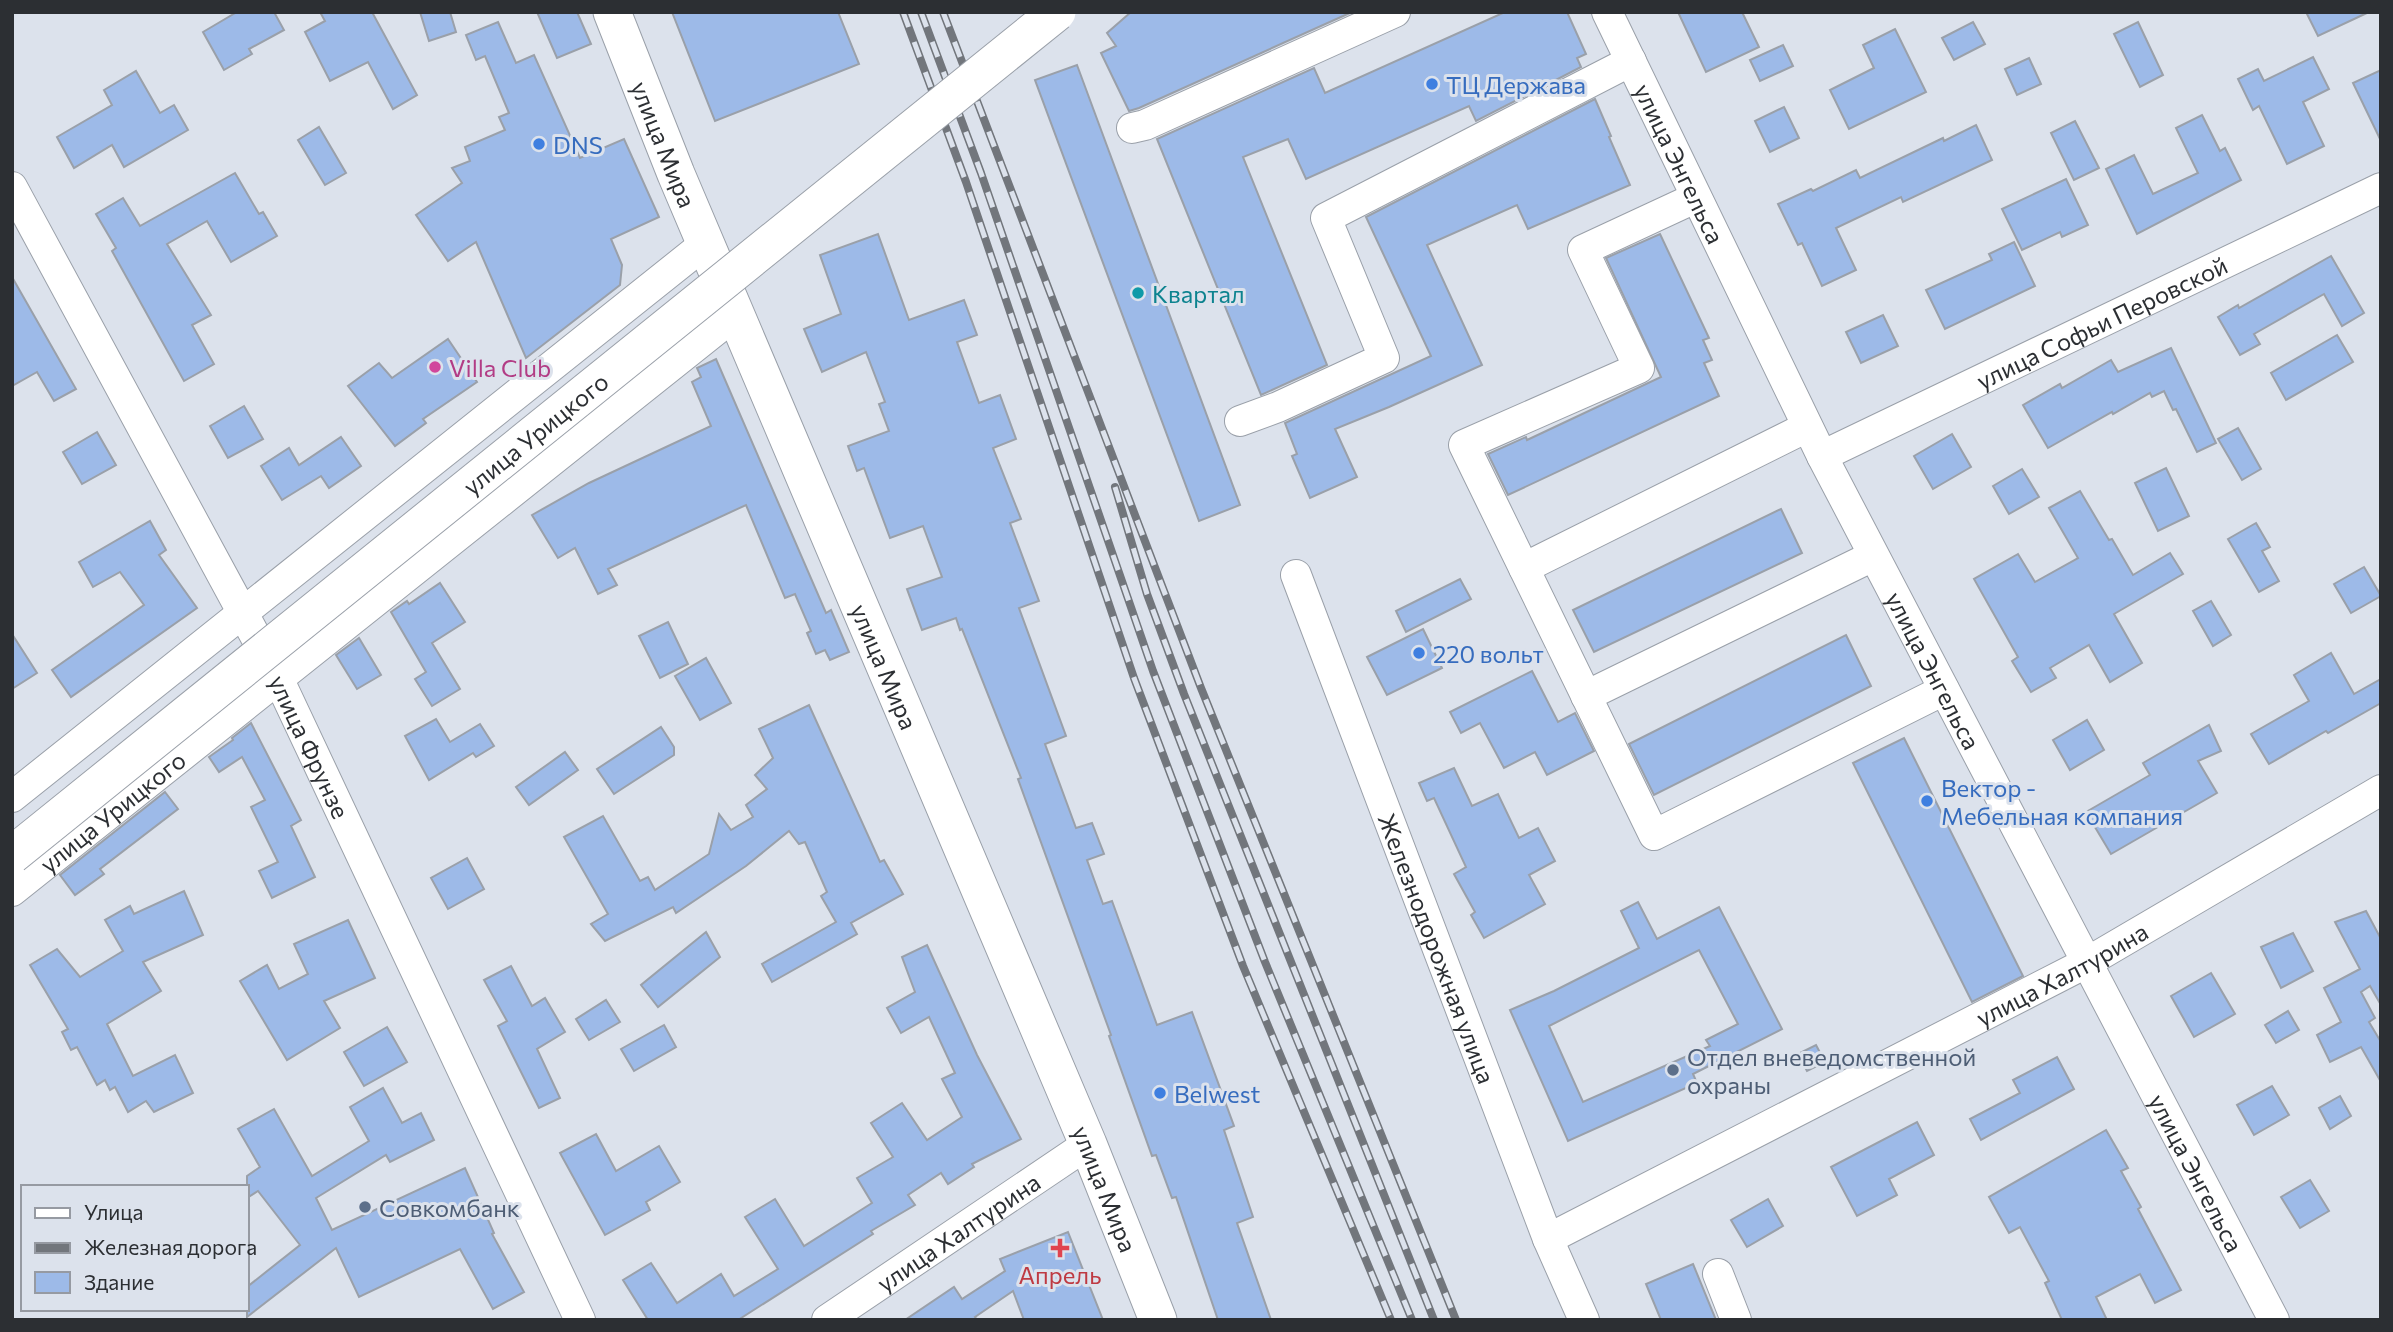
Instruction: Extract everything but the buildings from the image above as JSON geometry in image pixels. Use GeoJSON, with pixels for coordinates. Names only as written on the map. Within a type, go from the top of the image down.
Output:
{"type":"FeatureCollection","features":[{"type":"Feature","properties":{"kind":"main road","name":"улица Мира"},"geometry":{"type":"LineString","coordinates":[[612,12],[706,243],[1088,1144],[1158,1320]]}},
{"type":"Feature","properties":{"kind":"main road","name":"улица Урицкого"},"geometry":{"type":"LineString","coordinates":[[12,855],[1057,12]]}},
{"type":"Feature","properties":{"kind":"street"},"geometry":{"type":"LineString","coordinates":[[1132,128],[1145,125],[1395,12]]}},
{"type":"Feature","properties":{"kind":"street","name":"улица Энгельса"},"geometry":{"type":"LineString","coordinates":[[1607,12],[1807,427],[2274,1320]]}},
{"type":"Feature","properties":{"kind":"street"},"geometry":{"type":"LineString","coordinates":[[1240,421],[1278,407],[1384,358],[1326,218],[1631,61]]}},
{"type":"Feature","properties":{"kind":"street","name":"улица Фрунзе"},"geometry":{"type":"LineString","coordinates":[[12,187],[278,678],[580,1320]]}},
{"type":"Feature","properties":{"kind":"street","name":"улица Софьи Перовской"},"geometry":{"type":"LineString","coordinates":[[1822,456],[2381,188]]}},
{"type":"Feature","properties":{"kind":"street"},"geometry":{"type":"LineString","coordinates":[[1695,198],[1583,250],[1639,368],[1464,445],[1654,835],[1944,690]]}},
{"type":"Feature","properties":{"kind":"street","name":"улица Урицкого"},"geometry":{"type":"LineString","coordinates":[[12,797],[706,243]]}},
{"type":"Feature","properties":{"kind":"street","name":"улица Урицкого"},"geometry":{"type":"LineString","coordinates":[[12,891],[736,314]]}},
{"type":"Feature","properties":{"kind":"street"},"geometry":{"type":"LineString","coordinates":[[1524,568],[1807,427]]}},
{"type":"Feature","properties":{"kind":"street"},"geometry":{"type":"LineString","coordinates":[[1587,696],[1873,556]]}},
{"type":"Feature","properties":{"kind":"street","name":"Железнодорожная улица"},"geometry":{"type":"LineString","coordinates":[[1296,575],[1548,1239],[1584,1320]]}},
{"type":"Feature","properties":{"kind":"street","name":"улица Халтурина"},"geometry":{"type":"LineString","coordinates":[[1548,1239],[2086,963],[2381,790]]}},
{"type":"Feature","properties":{"kind":"street","name":"улица Халтурина"},"geometry":{"type":"LineString","coordinates":[[827,1320],[1088,1144]]}},
{"type":"Feature","properties":{"kind":"street"},"geometry":{"type":"LineString","coordinates":[[1717,1274],[1736,1320]]}},
{"type":"Feature","properties":{"kind":"railway"},"geometry":{"type":"LineString","coordinates":[[903,12],[966,182],[1134,678],[1243,966],[1391,1320]]}},
{"type":"Feature","properties":{"kind":"railway"},"geometry":{"type":"LineString","coordinates":[[921,12],[981,173],[1153,671],[1265,962],[1412,1320]]}},
{"type":"Feature","properties":{"kind":"railway"},"geometry":{"type":"LineString","coordinates":[[943,12],[1201,688],[1456,1320]]}},
{"type":"Feature","properties":{"kind":"railway"},"geometry":{"type":"LineString","coordinates":[[1115,487],[1147,594],[1184,694],[1434,1320]]}},
{"type":"Feature","properties":{"kind":"place","name":"ТЦ Держава"},"geometry":{"type":"Point","coordinates":[1432,84]}},
{"type":"Feature","properties":{"kind":"place","name":"DNS"},"geometry":{"type":"Point","coordinates":[539,144]}},
{"type":"Feature","properties":{"kind":"place","name":"Квартал"},"geometry":{"type":"Point","coordinates":[1138,293]}},
{"type":"Feature","properties":{"kind":"place","name":"Villa Club"},"geometry":{"type":"Point","coordinates":[435,367]}},
{"type":"Feature","properties":{"kind":"place","name":"220 вольт"},"geometry":{"type":"Point","coordinates":[1419,653]}},
{"type":"Feature","properties":{"kind":"place","name":"Вектор - Мебельная компания"},"geometry":{"type":"Point","coordinates":[1927,801]}},
{"type":"Feature","properties":{"kind":"place","name":"Отдел вневедомственной охраны"},"geometry":{"type":"Point","coordinates":[1673,1070]}},
{"type":"Feature","properties":{"kind":"place","name":"Belwest"},"geometry":{"type":"Point","coordinates":[1160,1093]}},
{"type":"Feature","properties":{"kind":"place","name":"Совкомбанк"},"geometry":{"type":"Point","coordinates":[365,1207]}},
{"type":"Feature","properties":{"kind":"place","name":"Апрель"},"geometry":{"type":"Point","coordinates":[1060,1248]}}]}
